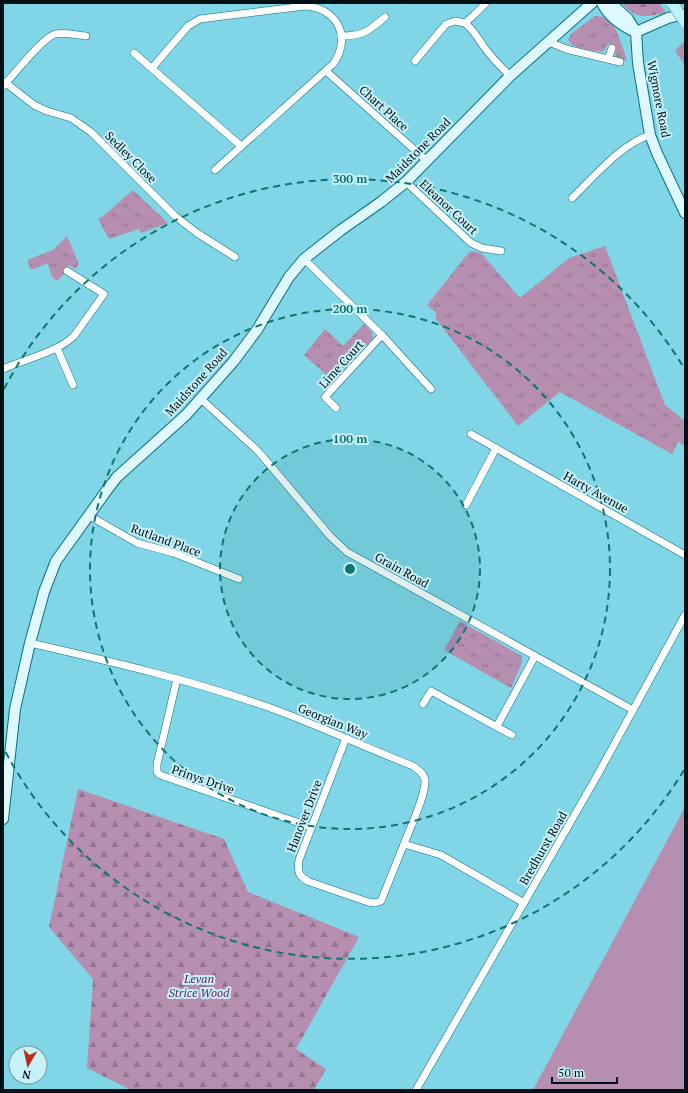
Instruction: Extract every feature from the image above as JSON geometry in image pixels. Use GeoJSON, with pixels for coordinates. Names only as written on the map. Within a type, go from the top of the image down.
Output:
{"type":"FeatureCollection","features":[{"type":"Feature","properties":{"kind":"main road"},"geometry":{"type":"LineString","coordinates":[[672,3],[685,22]]}},
{"type":"Feature","properties":{"kind":"street"},"geometry":{"type":"LineString","coordinates":[[465,23],[486,3]]}},
{"type":"Feature","properties":{"kind":"street","name":"Maidstone Road"},"geometry":{"type":"LineString","coordinates":[[3,820],[15,709],[30,643],[44,592],[52,568],[88,515],[117,477],[182,420],[201,399],[249,341],[286,281],[304,259],[406,182],[510,76],[592,3]]}},
{"type":"Feature","properties":{"kind":"street"},"geometry":{"type":"LineString","coordinates":[[602,3],[606,10],[622,26],[636,32],[668,18],[685,14]]}},
{"type":"Feature","properties":{"kind":"street"},"geometry":{"type":"LineString","coordinates":[[611,3],[628,19],[636,32]]}},
{"type":"Feature","properties":{"kind":"street"},"geometry":{"type":"LineString","coordinates":[[152,68],[188,26],[195,20],[312,6],[320,8],[331,16],[338,25],[342,36],[341,46],[339,53],[332,64],[215,170]]}},
{"type":"Feature","properties":{"kind":"street"},"geometry":{"type":"LineString","coordinates":[[342,36],[363,34],[368,32],[385,17]]}},
{"type":"Feature","properties":{"kind":"street"},"geometry":{"type":"LineString","coordinates":[[414,61],[446,24],[455,21],[465,23],[475,33],[484,48],[510,76]]}},
{"type":"Feature","properties":{"kind":"street","name":"Wigmore Road"},"geometry":{"type":"LineString","coordinates":[[636,32],[638,63],[650,135],[685,213]]}},
{"type":"Feature","properties":{"kind":"street","name":"Sedley Close"},"geometry":{"type":"LineString","coordinates":[[86,36],[62,34],[52,36],[42,44],[5,85],[26,100],[41,108],[76,120],[91,132],[175,216],[197,233],[235,257]]}},
{"type":"Feature","properties":{"kind":"street"},"geometry":{"type":"LineString","coordinates":[[549,42],[566,49],[620,62]]}},
{"type":"Feature","properties":{"kind":"street"},"geometry":{"type":"LineString","coordinates":[[608,59],[612,48]]}},
{"type":"Feature","properties":{"kind":"street"},"geometry":{"type":"LineString","coordinates":[[134,53],[241,146]]}},
{"type":"Feature","properties":{"kind":"street","name":"Chart Place"},"geometry":{"type":"LineString","coordinates":[[326,71],[427,161]]}},
{"type":"Feature","properties":{"kind":"street"},"geometry":{"type":"LineString","coordinates":[[572,198],[624,149],[636,141],[650,135]]}},
{"type":"Feature","properties":{"kind":"street","name":"Eleanor Court"},"geometry":{"type":"LineString","coordinates":[[406,182],[470,243],[482,248],[502,251]]}},
{"type":"Feature","properties":{"kind":"street"},"geometry":{"type":"LineString","coordinates":[[304,259],[382,335],[431,389]]}},
{"type":"Feature","properties":{"kind":"street"},"geometry":{"type":"LineString","coordinates":[[3,369],[57,348],[69,341],[104,294],[67,271]]}},
{"type":"Feature","properties":{"kind":"street","name":"Lime Court"},"geometry":{"type":"LineString","coordinates":[[336,408],[325,397],[382,335]]}},
{"type":"Feature","properties":{"kind":"street"},"geometry":{"type":"LineString","coordinates":[[57,348],[73,385]]}},
{"type":"Feature","properties":{"kind":"street","name":"Grain Road"},"geometry":{"type":"LineString","coordinates":[[201,399],[258,450],[338,545],[358,559],[633,710]]}},
{"type":"Feature","properties":{"kind":"street","name":"Harty Avenue"},"geometry":{"type":"LineString","coordinates":[[471,434],[685,555]]}},
{"type":"Feature","properties":{"kind":"street"},"geometry":{"type":"LineString","coordinates":[[466,505],[496,448]]}},
{"type":"Feature","properties":{"kind":"street","name":"Rutland Place"},"geometry":{"type":"LineString","coordinates":[[88,515],[137,543],[174,553],[239,579]]}},
{"type":"Feature","properties":{"kind":"street","name":"Bredhurst Road"},"geometry":{"type":"LineString","coordinates":[[416,1090],[524,903],[685,615]]}},
{"type":"Feature","properties":{"kind":"street","name":"Georgian Way"},"geometry":{"type":"LineString","coordinates":[[30,643],[177,679],[275,710],[413,766],[422,772],[425,780],[424,792],[404,844]]}},
{"type":"Feature","properties":{"kind":"street"},"geometry":{"type":"LineString","coordinates":[[497,726],[534,656]]}},
{"type":"Feature","properties":{"kind":"street","name":"Prinys Drive"},"geometry":{"type":"LineString","coordinates":[[177,679],[157,764],[157,772],[160,775],[174,781],[312,827]]}},
{"type":"Feature","properties":{"kind":"street"},"geometry":{"type":"LineString","coordinates":[[423,704],[430,691],[512,735]]}},
{"type":"Feature","properties":{"kind":"street","name":"Hanover Drive"},"geometry":{"type":"LineString","coordinates":[[346,738],[299,860],[299,873],[302,878],[353,897],[375,903],[381,901],[386,891],[404,844]]}},
{"type":"Feature","properties":{"kind":"street"},"geometry":{"type":"LineString","coordinates":[[404,844],[441,855],[524,903]]}},
{"type":"Feature","properties":{"kind":"green space"},"geometry":{"type":"Polygon","coordinates":[[[622,3],[659,3],[666,13],[647,16],[637,15],[627,9],[622,3]]]}},
{"type":"Feature","properties":{"kind":"green space"},"geometry":{"type":"Polygon","coordinates":[[[595,16],[606,17],[614,26],[627,61],[618,58],[615,55],[616,46],[608,44],[604,51],[593,51],[572,45],[568,40],[571,34],[595,16]]]}},
{"type":"Feature","properties":{"kind":"green space"},"geometry":{"type":"Polygon","coordinates":[[[685,41],[685,66],[675,50],[685,41]]]}},
{"type":"Feature","properties":{"kind":"green space"},"geometry":{"type":"Polygon","coordinates":[[[133,190],[168,223],[141,233],[139,229],[109,239],[98,219],[133,190]]]}},
{"type":"Feature","properties":{"kind":"green space"},"geometry":{"type":"Polygon","coordinates":[[[67,236],[79,264],[75,269],[68,265],[67,271],[57,281],[52,277],[48,264],[31,270],[27,260],[53,250],[67,236]]]}},
{"type":"Feature","properties":{"kind":"green space"},"geometry":{"type":"Polygon","coordinates":[[[605,246],[665,405],[685,421],[685,446],[678,442],[672,454],[560,392],[518,426],[436,319],[436,313],[427,305],[470,251],[481,253],[520,298],[569,258],[605,246]]]}},
{"type":"Feature","properties":{"kind":"green space"},"geometry":{"type":"Polygon","coordinates":[[[364,324],[372,332],[373,338],[332,380],[304,355],[325,329],[343,346],[364,324]]]}},
{"type":"Feature","properties":{"kind":"green space"},"geometry":{"type":"Polygon","coordinates":[[[460,621],[522,656],[522,663],[511,688],[444,650],[460,621]]]}},
{"type":"Feature","properties":{"kind":"green space","name":"Levan Strice Wood"},"geometry":{"type":"Polygon","coordinates":[[[78,789],[224,839],[248,892],[359,937],[296,1049],[326,1069],[314,1090],[131,1090],[87,1068],[93,979],[49,927],[78,789]]]}},
{"type":"Feature","properties":{"kind":"green space"},"geometry":{"type":"Polygon","coordinates":[[[685,807],[685,1090],[533,1090],[685,807]]]}}]}
